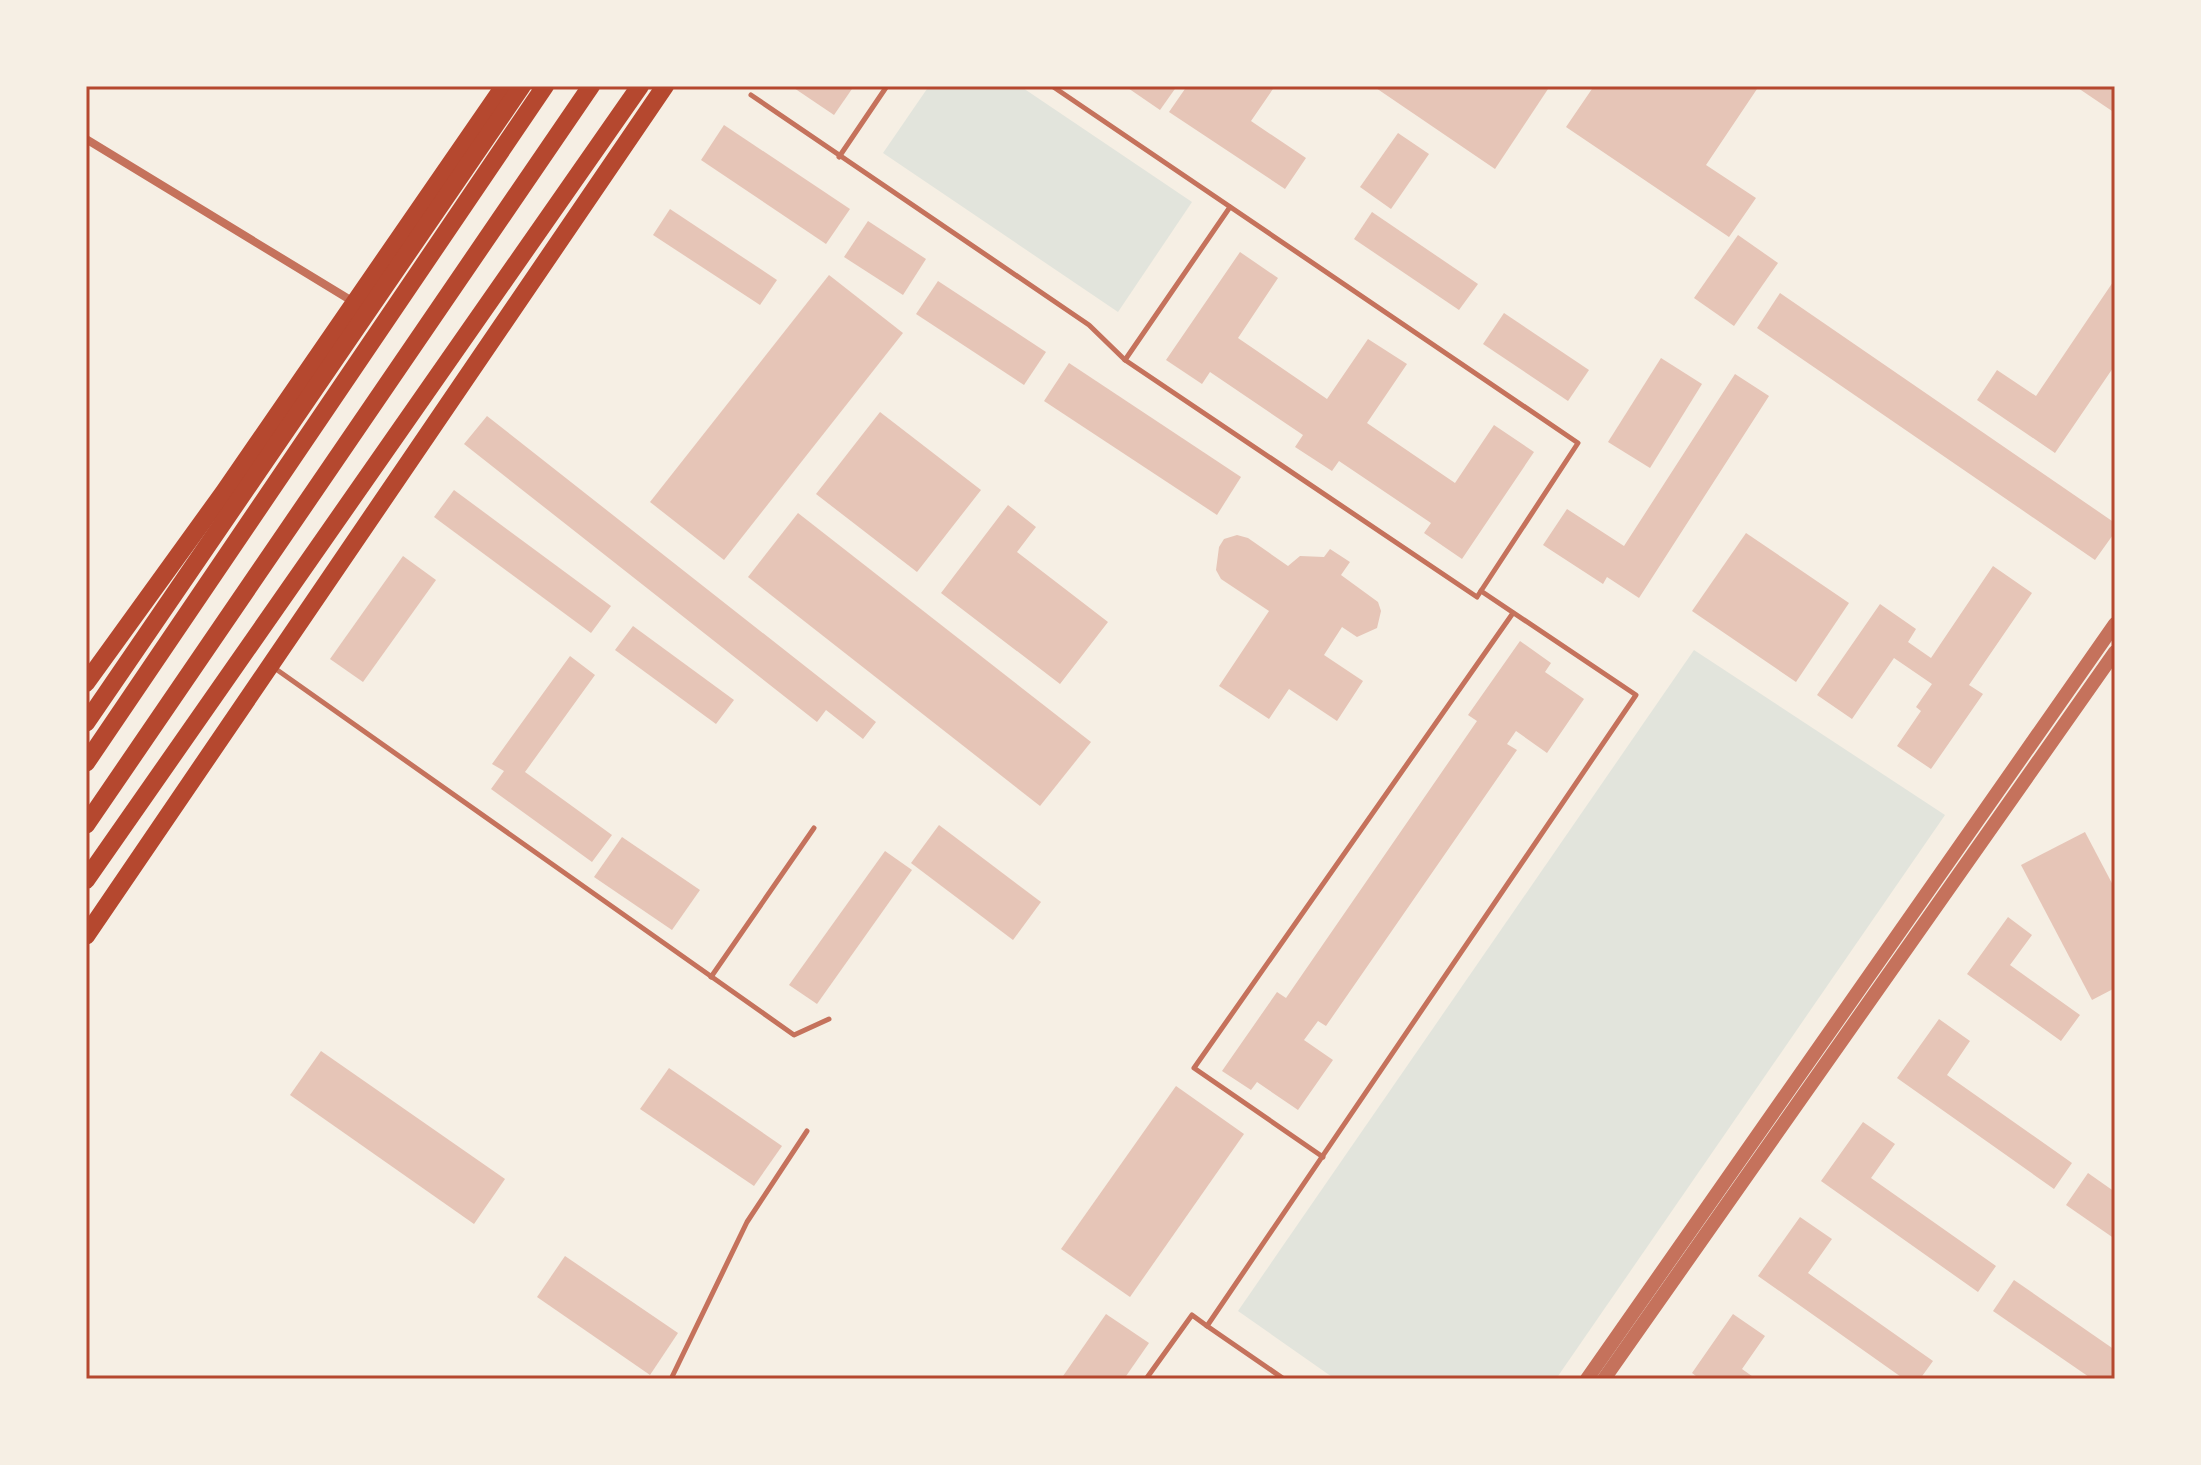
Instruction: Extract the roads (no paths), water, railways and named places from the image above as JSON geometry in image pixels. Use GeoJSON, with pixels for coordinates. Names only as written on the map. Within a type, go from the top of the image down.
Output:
{"type":"FeatureCollection","features":[{"type":"Feature","properties":{"kind":"highway"},"geometry":{"type":"LineString","coordinates":[[86,683],[224,492],[352,301],[504,86]]}},
{"type":"Feature","properties":{"kind":"highway"},"geometry":{"type":"LineString","coordinates":[[86,723],[522,86]]}},
{"type":"Feature","properties":{"kind":"highway"},"geometry":{"type":"LineString","coordinates":[[86,763],[545,86]]}},
{"type":"Feature","properties":{"kind":"highway"},"geometry":{"type":"LineString","coordinates":[[86,825],[591,86]]}},
{"type":"Feature","properties":{"kind":"highway"},"geometry":{"type":"LineString","coordinates":[[86,880],[640,86]]}},
{"type":"Feature","properties":{"kind":"highway"},"geometry":{"type":"LineString","coordinates":[[86,936],[665,86]]}},
{"type":"Feature","properties":{"kind":"street"},"geometry":{"type":"LineString","coordinates":[[86,139],[352,301]]}},
{"type":"Feature","properties":{"kind":"street"},"geometry":{"type":"LineString","coordinates":[[1587,1379],[2115,624]]}},
{"type":"Feature","properties":{"kind":"street"},"geometry":{"type":"LineString","coordinates":[[1604,1379],[2115,652]]}},
{"type":"Feature","properties":{"kind":"lane"},"geometry":{"type":"LineString","coordinates":[[839,157],[887,86]]}},
{"type":"Feature","properties":{"kind":"lane"},"geometry":{"type":"LineString","coordinates":[[751,95],[1089,325],[1125,360],[1477,597],[1578,443],[1052,86]]}},
{"type":"Feature","properties":{"kind":"lane"},"geometry":{"type":"LineString","coordinates":[[1125,360],[1230,207]]}},
{"type":"Feature","properties":{"kind":"lane"},"geometry":{"type":"LineString","coordinates":[[1207,1326],[1636,695],[1481,591]]}},
{"type":"Feature","properties":{"kind":"lane"},"geometry":{"type":"LineString","coordinates":[[1323,1157],[1194,1068],[1513,613]]}},
{"type":"Feature","properties":{"kind":"lane"},"geometry":{"type":"LineString","coordinates":[[272,666],[794,1035],[829,1019]]}},
{"type":"Feature","properties":{"kind":"lane"},"geometry":{"type":"LineString","coordinates":[[711,977],[814,828]]}},
{"type":"Feature","properties":{"kind":"lane"},"geometry":{"type":"LineString","coordinates":[[671,1379],[747,1222],[807,1131]]}},
{"type":"Feature","properties":{"kind":"lane"},"geometry":{"type":"LineString","coordinates":[[1146,1379],[1192,1315],[1284,1379]]}}]}
